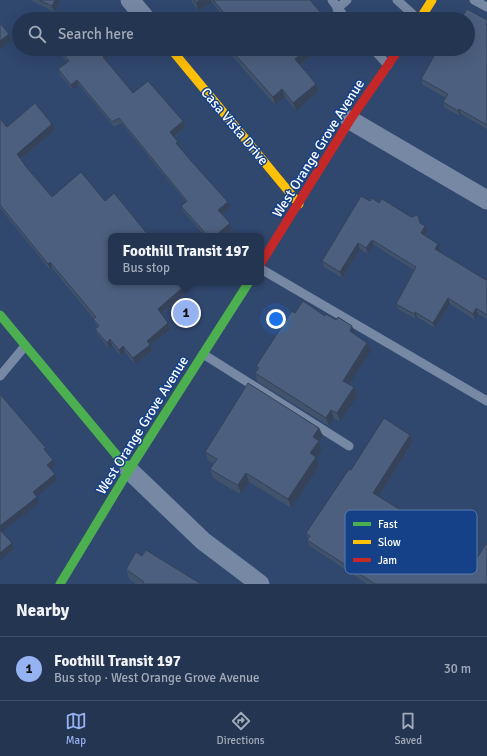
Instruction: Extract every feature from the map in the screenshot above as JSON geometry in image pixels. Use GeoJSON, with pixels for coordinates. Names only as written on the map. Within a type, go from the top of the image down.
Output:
{"type":"FeatureCollection","features":[{"type":"Feature","properties":{"kind":"street"},"geometry":{"type":"LineString","coordinates":[[130,0],[140,12]]}},
{"type":"Feature","properties":{"kind":"street"},"geometry":{"type":"LineString","coordinates":[[424,12],[432,0]]}},
{"type":"Feature","properties":{"kind":"street","name":"Casa Vista Drive"},"geometry":{"type":"LineString","coordinates":[[177,56],[300,204]]}},
{"type":"Feature","properties":{"kind":"street","name":"West Orange Grove Avenue"},"geometry":{"type":"LineString","coordinates":[[264,259],[300,204],[350,120],[394,56]]}},
{"type":"Feature","properties":{"kind":"street"},"geometry":{"type":"LineString","coordinates":[[350,120],[487,200]]}},
{"type":"Feature","properties":{"kind":"street","name":"West Orange Grove Avenue"},"geometry":{"type":"LineString","coordinates":[[60,584],[128,470],[247,285]]}},
{"type":"Feature","properties":{"kind":"street"},"geometry":{"type":"LineString","coordinates":[[0,316],[128,470],[203,541],[260,584]]}},
{"type":"Feature","properties":{"kind":"lane"},"geometry":{"type":"LineString","coordinates":[[332,0],[340,12]]}},
{"type":"Feature","properties":{"kind":"lane"},"geometry":{"type":"LineString","coordinates":[[337,9],[347,0]]}},
{"type":"Feature","properties":{"kind":"lane"},"geometry":{"type":"LineString","coordinates":[[397,0],[411,12]]}},
{"type":"Feature","properties":{"kind":"lane"},"geometry":{"type":"LineString","coordinates":[[474,0],[487,7]]}},
{"type":"Feature","properties":{"kind":"lane"},"geometry":{"type":"LineString","coordinates":[[380,56],[388,65]]}},
{"type":"Feature","properties":{"kind":"lane"},"geometry":{"type":"LineString","coordinates":[[264,271],[487,401]]}},
{"type":"Feature","properties":{"kind":"lane"},"geometry":{"type":"LineString","coordinates":[[0,376],[25,346]]}},
{"type":"Feature","properties":{"kind":"lane"},"geometry":{"type":"LineString","coordinates":[[203,354],[349,446]]}},
{"type":"Feature","properties":{"kind":"building"},"geometry":{"type":"Polygon","coordinates":[[[39,0],[55,0],[52,6],[39,0]]]}},
{"type":"Feature","properties":{"kind":"building"},"geometry":{"type":"Polygon","coordinates":[[[213,0],[310,0],[320,12],[223,12],[213,0]]]}},
{"type":"Feature","properties":{"kind":"building"},"geometry":{"type":"Polygon","coordinates":[[[467,9],[472,12],[465,12],[467,9]]]}},
{"type":"Feature","properties":{"kind":"building"},"geometry":{"type":"Polygon","coordinates":[[[475,13],[487,20],[487,125],[459,109],[458,111],[443,102],[448,94],[421,79],[434,56],[475,56],[475,13]]]}},
{"type":"Feature","properties":{"kind":"building"},"geometry":{"type":"Polygon","coordinates":[[[0,23],[9,34],[0,41],[0,23]]]}},
{"type":"Feature","properties":{"kind":"building"},"geometry":{"type":"Polygon","coordinates":[[[65,56],[104,56],[103,57],[133,93],[148,81],[183,121],[170,132],[178,142],[176,143],[228,202],[218,210],[230,223],[218,233],[205,233],[181,206],[187,201],[119,118],[112,122],[77,80],[71,85],[58,69],[69,61],[65,56]]]}},
{"type":"Feature","properties":{"kind":"building"},"geometry":{"type":"Polygon","coordinates":[[[236,56],[299,56],[295,59],[316,84],[293,103],[282,89],[273,97],[236,56]]]}},
{"type":"Feature","properties":{"kind":"building"},"geometry":{"type":"Polygon","coordinates":[[[35,103],[52,124],[17,154],[27,168],[52,197],[81,172],[105,201],[114,193],[147,233],[108,233],[108,285],[186,285],[158,309],[168,323],[147,341],[150,345],[133,358],[123,346],[119,350],[110,339],[107,343],[95,329],[99,326],[93,319],[96,317],[50,262],[48,264],[0,205],[0,119],[7,127],[35,103]]]}},
{"type":"Feature","properties":{"kind":"building"},"geometry":{"type":"Polygon","coordinates":[[[361,196],[370,201],[372,198],[379,203],[382,199],[411,217],[418,215],[420,223],[425,226],[421,233],[438,244],[435,249],[486,280],[487,277],[487,315],[476,308],[473,314],[448,298],[433,323],[415,312],[414,314],[396,304],[416,267],[372,240],[366,248],[358,243],[340,272],[322,261],[361,196]]]}},
{"type":"Feature","properties":{"kind":"building"},"geometry":{"type":"Polygon","coordinates":[[[303,301],[325,316],[326,314],[336,320],[338,317],[352,326],[350,331],[367,343],[343,381],[354,387],[337,413],[331,410],[326,418],[255,373],[259,368],[256,366],[292,311],[295,313],[303,301]]]}},
{"type":"Feature","properties":{"kind":"building"},"geometry":{"type":"Polygon","coordinates":[[[248,383],[319,428],[313,437],[319,441],[310,453],[316,457],[288,499],[246,473],[238,485],[210,469],[217,459],[205,452],[248,383]]]}},
{"type":"Feature","properties":{"kind":"building"},"geometry":{"type":"Polygon","coordinates":[[[0,394],[46,448],[44,449],[53,460],[47,465],[55,474],[33,492],[37,497],[0,526],[0,394]]]}},
{"type":"Feature","properties":{"kind":"building"},"geometry":{"type":"Polygon","coordinates":[[[384,418],[410,435],[373,493],[401,510],[345,510],[345,565],[307,540],[310,536],[306,533],[349,469],[351,470],[384,418]]]}},
{"type":"Feature","properties":{"kind":"building"},"geometry":{"type":"Polygon","coordinates":[[[0,530],[12,543],[0,553],[0,530]]]}},
{"type":"Feature","properties":{"kind":"building"},"geometry":{"type":"Polygon","coordinates":[[[487,542],[487,584],[375,584],[360,574],[477,574],[477,558],[487,542]]]}},
{"type":"Feature","properties":{"kind":"building"},"geometry":{"type":"Polygon","coordinates":[[[146,550],[201,584],[142,584],[144,582],[126,569],[136,552],[142,556],[146,550]]]}},
{"type":"Feature","properties":{"kind":"traffic: fast"},"geometry":{"type":"LineString","coordinates":[[60,584],[129,470],[247,285]]}},
{"type":"Feature","properties":{"kind":"traffic: fast"},"geometry":{"type":"LineString","coordinates":[[0,315],[129,470]]}},
{"type":"Feature","properties":{"kind":"traffic: slow"},"geometry":{"type":"LineString","coordinates":[[424,12],[432,0]]}},
{"type":"Feature","properties":{"kind":"traffic: slow"},"geometry":{"type":"LineString","coordinates":[[177,56],[299,204]]}},
{"type":"Feature","properties":{"kind":"traffic: jam"},"geometry":{"type":"LineString","coordinates":[[264,258],[350,120],[394,56]]}},
{"type":"Feature","properties":{"kind":"place","name":"Foothill Transit 197"},"geometry":{"type":"Point","coordinates":[186,313]}}]}
